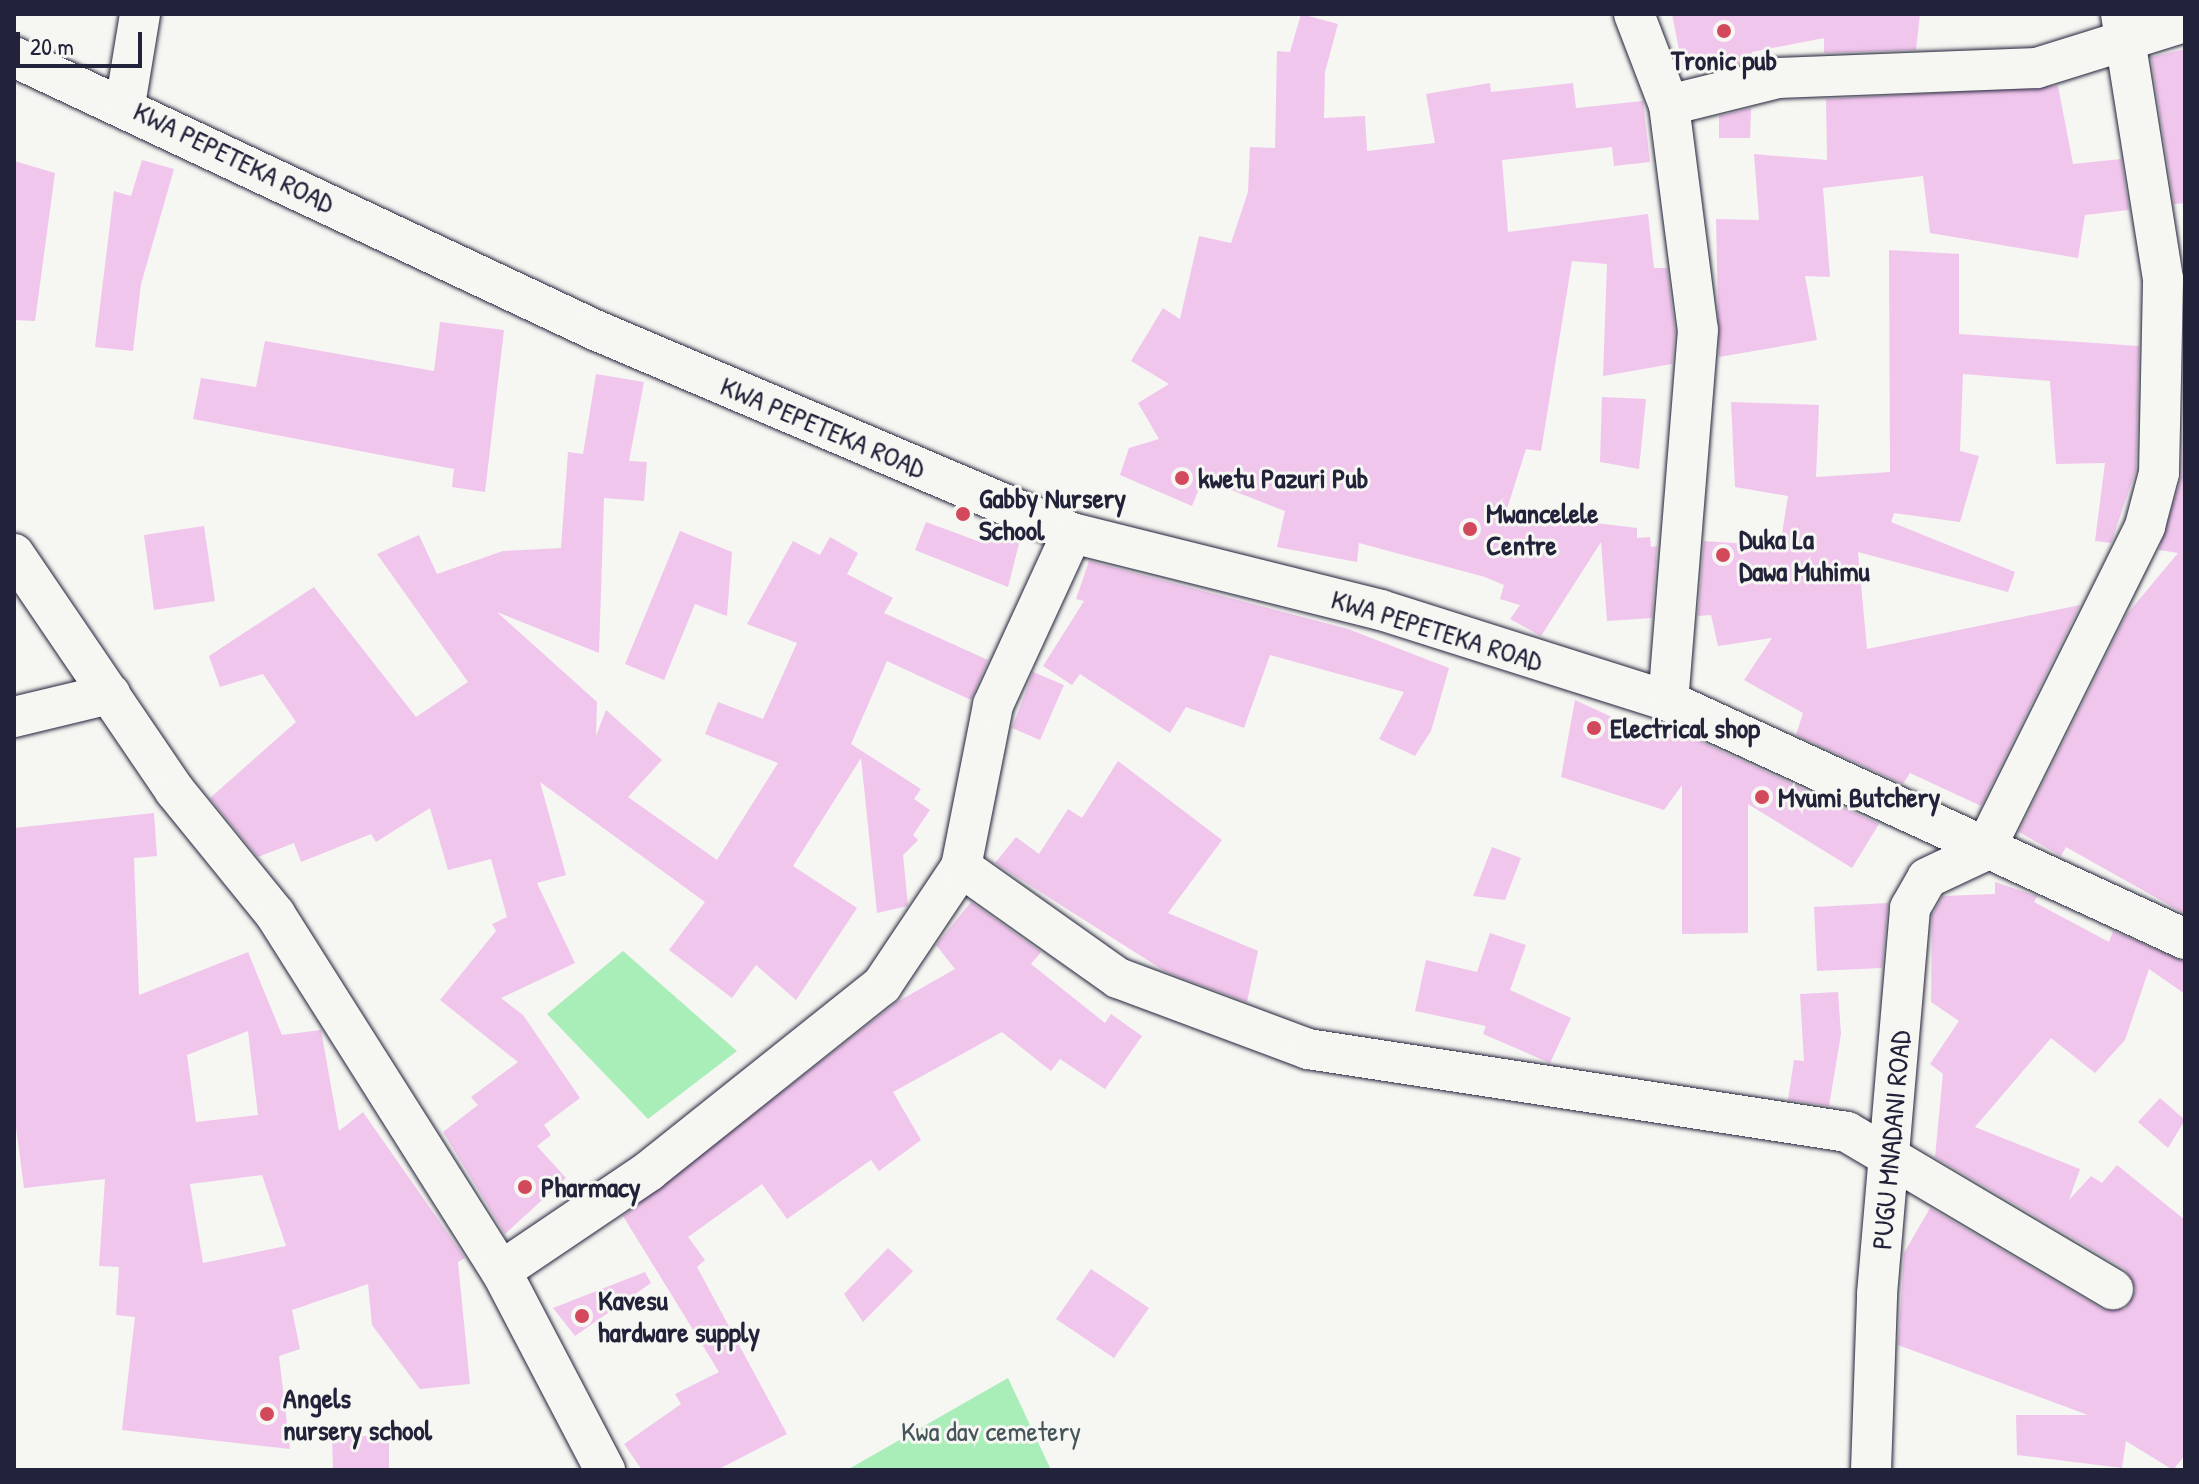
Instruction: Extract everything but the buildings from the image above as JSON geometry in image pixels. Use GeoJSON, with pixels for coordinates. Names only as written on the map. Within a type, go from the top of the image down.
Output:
{"type":"FeatureCollection","features":[{"type":"Feature","properties":{"kind":"street"},"geometry":{"type":"LineString","coordinates":[[125,105],[140,14]]}},
{"type":"Feature","properties":{"kind":"street"},"geometry":{"type":"LineString","coordinates":[[1634,14],[1669,105],[1698,330],[1668,701]]}},
{"type":"Feature","properties":{"kind":"street"},"geometry":{"type":"LineString","coordinates":[[1669,105],[1778,78],[2037,68],[2124,26],[2185,22]]}},
{"type":"Feature","properties":{"kind":"street"},"geometry":{"type":"LineString","coordinates":[[1984,851],[2145,526],[2159,473],[2163,279],[2124,26]]}},
{"type":"Feature","properties":{"kind":"street","name":"KWA PEPETEKA ROAD"},"geometry":{"type":"LineString","coordinates":[[14,57],[125,105],[595,330],[1072,533],[1381,610],[1668,701],[1984,851],[2185,939]]}},
{"type":"Feature","properties":{"kind":"street"},"geometry":{"type":"LineString","coordinates":[[501,1271],[649,1171],[882,985],[961,867],[993,705],[1072,533]]}},
{"type":"Feature","properties":{"kind":"street"},"geometry":{"type":"LineString","coordinates":[[14,554],[175,791],[275,914],[501,1271],[605,1470]]}},
{"type":"Feature","properties":{"kind":"street"},"geometry":{"type":"LineString","coordinates":[[14,717],[110,694]]}},
{"type":"Feature","properties":{"kind":"street","name":"PUGU MNADANI ROAD"},"geometry":{"type":"LineString","coordinates":[[1871,1470],[1877,1294],[1894,1154],[1910,908],[1927,878],[1984,851]]}},
{"type":"Feature","properties":{"kind":"street"},"geometry":{"type":"LineString","coordinates":[[961,867],[1118,978],[1308,1049],[1847,1132],[1894,1154],[2113,1289]]}},
{"type":"Feature","properties":{"kind":"green space"},"geometry":{"type":"Polygon","coordinates":[[[623,951],[737,1051],[648,1119],[547,1014],[623,951]]]}},
{"type":"Feature","properties":{"kind":"green space","name":"Kwa dav cemetery"},"geometry":{"type":"Polygon","coordinates":[[[1008,1378],[1051,1470],[847,1470],[1008,1378]]]}},
{"type":"Feature","properties":{"kind":"place","name":"Tronic pub"},"geometry":{"type":"Point","coordinates":[1724,31]}},
{"type":"Feature","properties":{"kind":"place","name":"kwetu Pazuri Pub"},"geometry":{"type":"Point","coordinates":[1182,478]}},
{"type":"Feature","properties":{"kind":"place","name":"Gabby Nursery School"},"geometry":{"type":"Point","coordinates":[963,514]}},
{"type":"Feature","properties":{"kind":"place","name":"Mwancelele Centre"},"geometry":{"type":"Point","coordinates":[1470,529]}},
{"type":"Feature","properties":{"kind":"place","name":"Duka La Dawa Muhimu"},"geometry":{"type":"Point","coordinates":[1723,555]}},
{"type":"Feature","properties":{"kind":"place","name":"Electrical shop"},"geometry":{"type":"Point","coordinates":[1594,728]}},
{"type":"Feature","properties":{"kind":"place","name":"Mvumi Butchery"},"geometry":{"type":"Point","coordinates":[1762,797]}},
{"type":"Feature","properties":{"kind":"place","name":"Pharmacy"},"geometry":{"type":"Point","coordinates":[525,1187]}},
{"type":"Feature","properties":{"kind":"place","name":"Kavesu hardware supply"},"geometry":{"type":"Point","coordinates":[582,1316]}},
{"type":"Feature","properties":{"kind":"place","name":"Angels nursery school"},"geometry":{"type":"Point","coordinates":[267,1414]}}]}
